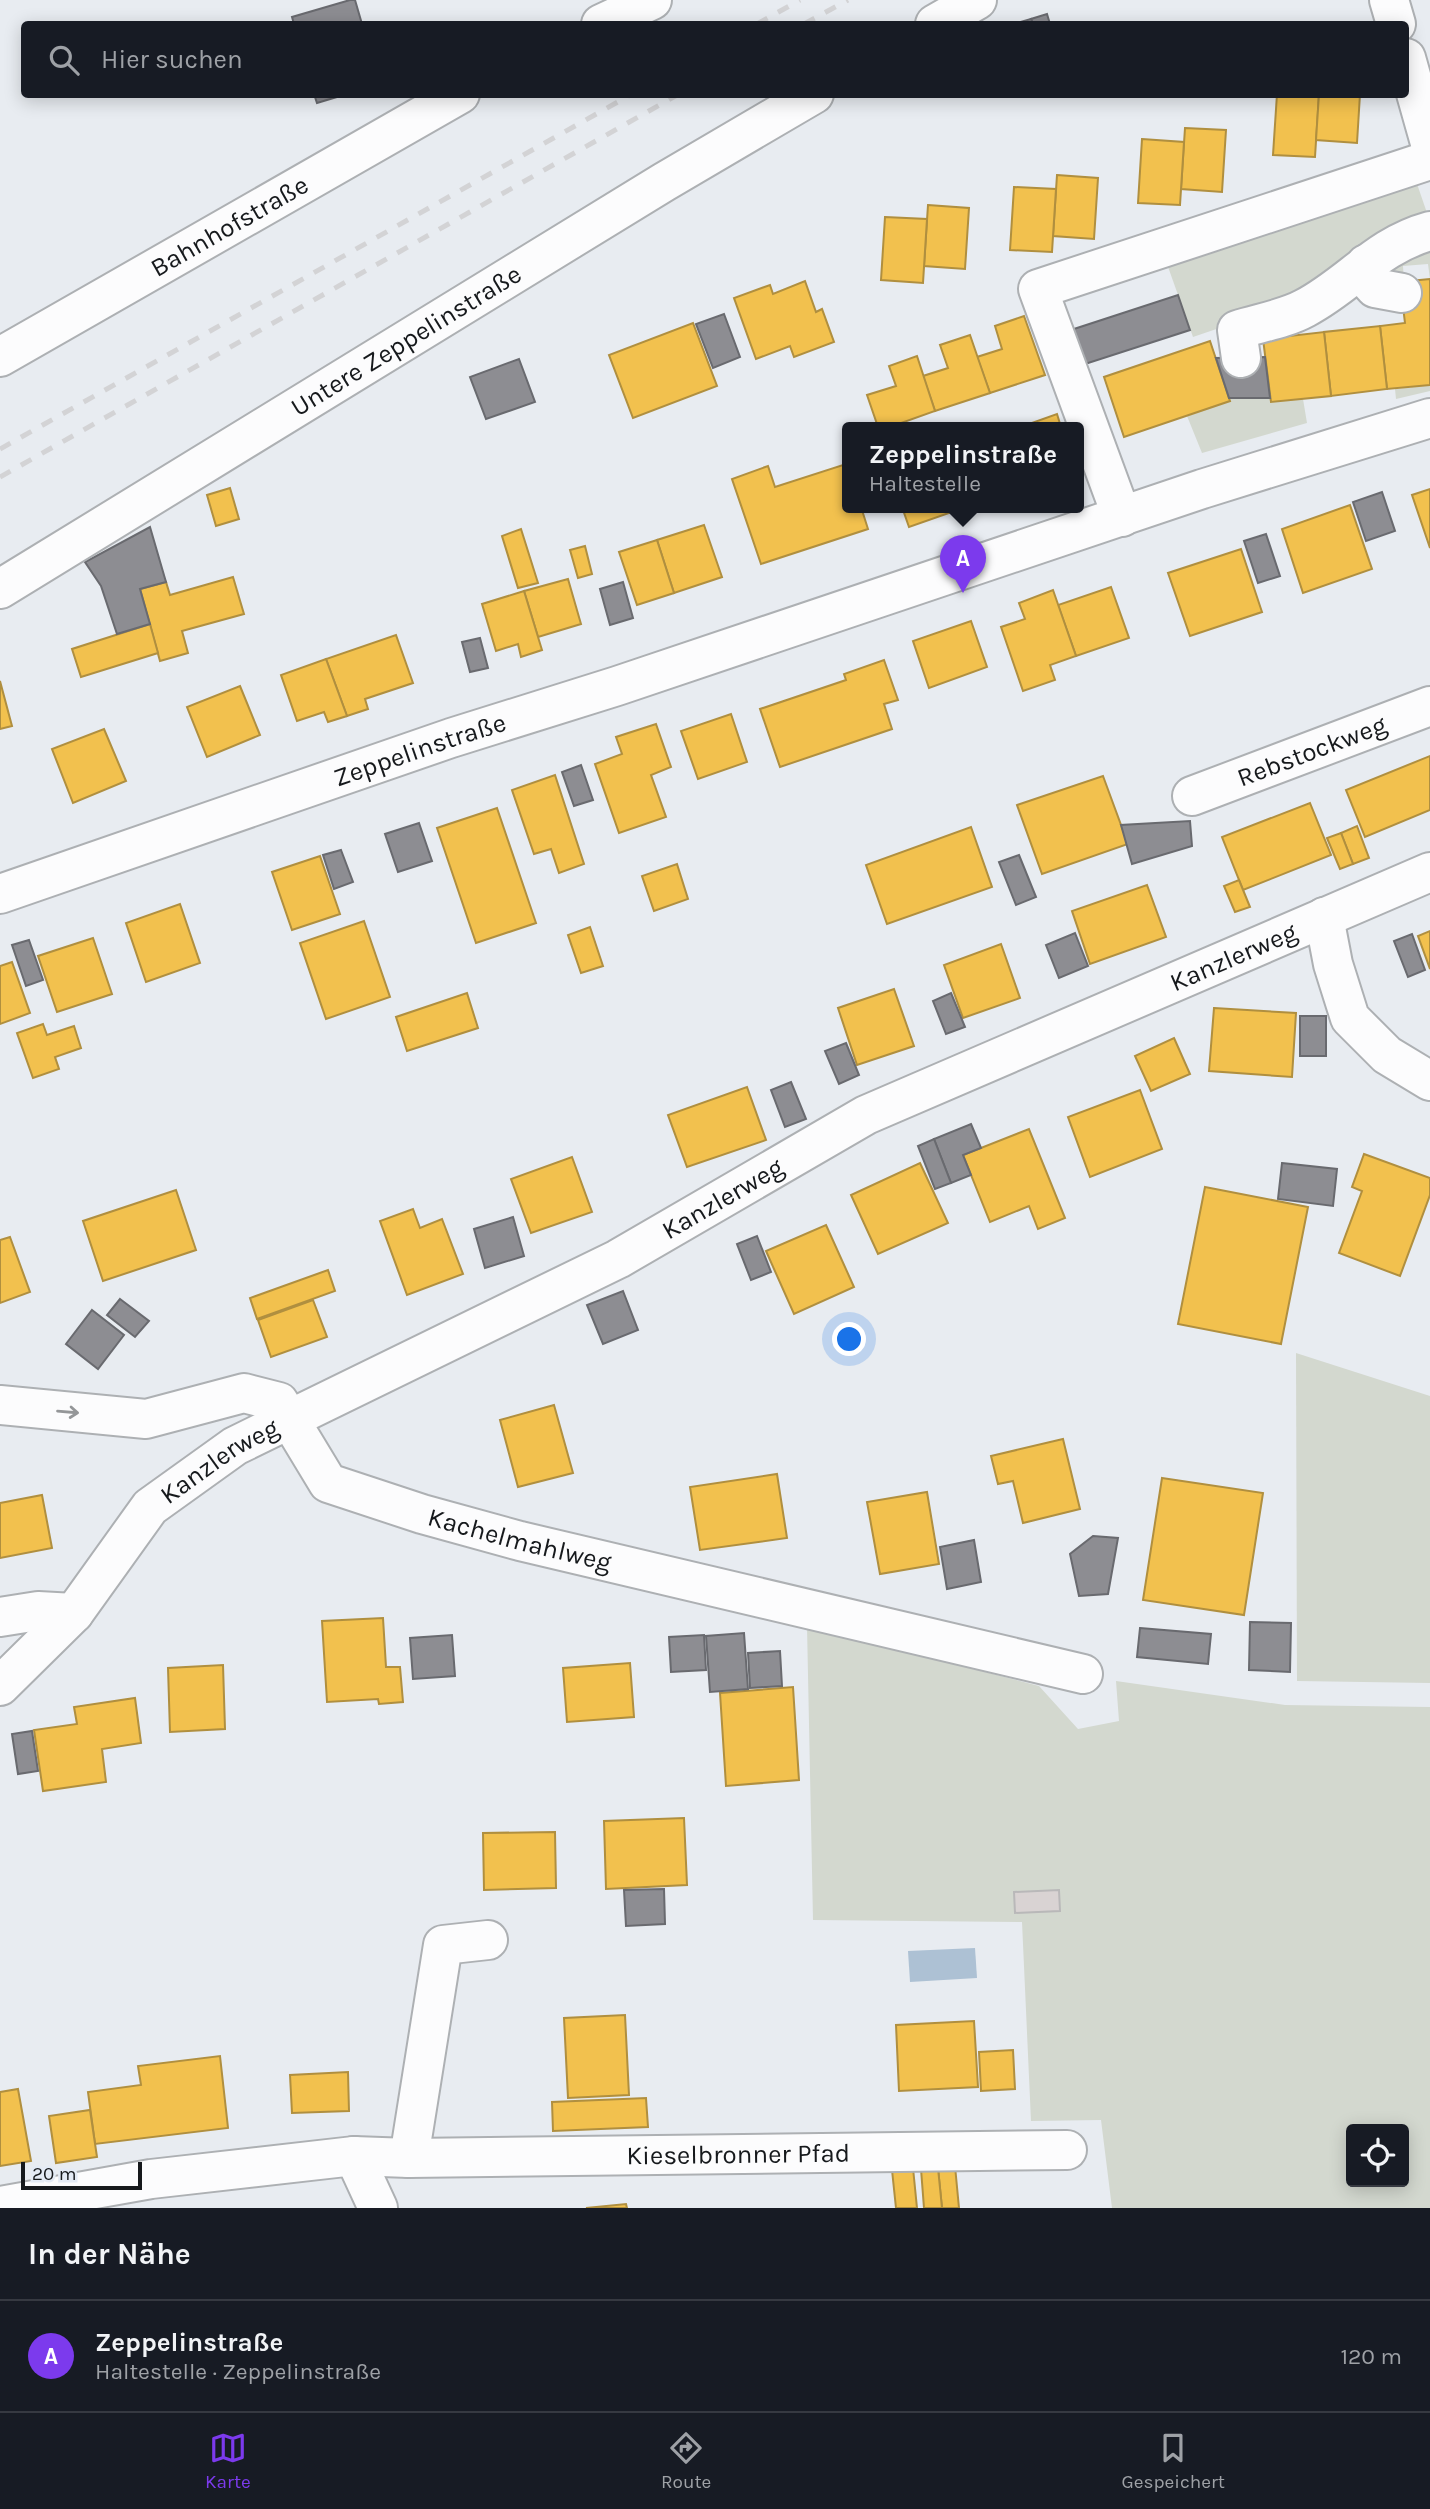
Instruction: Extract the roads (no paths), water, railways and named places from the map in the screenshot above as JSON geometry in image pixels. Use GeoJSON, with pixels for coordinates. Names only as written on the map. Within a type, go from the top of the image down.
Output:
{"type":"FeatureCollection","features":[{"type":"Feature","properties":{"kind":"street"},"geometry":{"type":"LineString","coordinates":[[607,21],[652,0]]}},
{"type":"Feature","properties":{"kind":"street"},"geometry":{"type":"LineString","coordinates":[[940,21],[977,0]]}},
{"type":"Feature","properties":{"kind":"street"},"geometry":{"type":"LineString","coordinates":[[1389,0],[1395,21]]}},
{"type":"Feature","properties":{"kind":"street"},"geometry":{"type":"LineString","coordinates":[[1409,72],[1430,143]]}},
{"type":"Feature","properties":{"kind":"street","name":"Bahnhofstraße"},"geometry":{"type":"LineString","coordinates":[[0,357],[453,98]]}},
{"type":"Feature","properties":{"kind":"street","name":"Untere Zeppelinstraße"},"geometry":{"type":"LineString","coordinates":[[0,589],[653,189],[807,98]]}},
{"type":"Feature","properties":{"kind":"street"},"geometry":{"type":"LineString","coordinates":[[1122,517],[1038,289],[1430,160]]}},
{"type":"Feature","properties":{"kind":"street"},"geometry":{"type":"LineString","coordinates":[[1241,358],[1237,330],[1304,309],[1398,243],[1430,231]]}},
{"type":"Feature","properties":{"kind":"street"},"geometry":{"type":"LineString","coordinates":[[1366,264],[1365,277],[1375,288],[1402,293]]}},
{"type":"Feature","properties":{"kind":"street","name":"Zeppelinstraße"},"geometry":{"type":"LineString","coordinates":[[0,894],[438,742],[617,686],[1122,517],[1430,418]]}},
{"type":"Feature","properties":{"kind":"street","name":"Rebstockweg"},"geometry":{"type":"LineString","coordinates":[[1192,796],[1430,706]]}},
{"type":"Feature","properties":{"kind":"street","name":"Kanzlerweg"},"geometry":{"type":"LineString","coordinates":[[0,1686],[74,1613],[150,1507],[234,1446],[618,1259],[866,1115],[1430,872]]}},
{"type":"Feature","properties":{"kind":"street"},"geometry":{"type":"LineString","coordinates":[[1324,917],[1333,964],[1350,1018],[1387,1055],[1430,1081]]}},
{"type":"Feature","properties":{"kind":"street","name":"Kachelmahlweg"},"geometry":{"type":"LineString","coordinates":[[0,1405],[146,1419],[244,1393],[279,1402],[328,1483],[422,1514],[533,1545],[1083,1674]]}},
{"type":"Feature","properties":{"kind":"street"},"geometry":{"type":"LineString","coordinates":[[0,1618],[38,1611],[74,1613]]}},
{"type":"Feature","properties":{"kind":"street"},"geometry":{"type":"LineString","coordinates":[[410,2158],[443,1945],[488,1940]]}},
{"type":"Feature","properties":{"kind":"street","name":"Kieselbronner Pfad"},"geometry":{"type":"LineString","coordinates":[[0,2206],[154,2194],[354,2156],[410,2158],[1067,2150]]}},
{"type":"Feature","properties":{"kind":"street"},"geometry":{"type":"LineString","coordinates":[[354,2156],[377,2208]]}},
{"type":"Feature","properties":{"kind":"water"},"geometry":{"type":"Polygon","coordinates":[[[975,1948],[977,1978],[910,1982],[908,1951],[975,1948]]]}},
{"type":"Feature","properties":{"kind":"railway"},"geometry":{"type":"LineString","coordinates":[[762,21],[800,0]]}},
{"type":"Feature","properties":{"kind":"railway"},"geometry":{"type":"LineString","coordinates":[[810,21],[848,0]]}},
{"type":"Feature","properties":{"kind":"railway"},"geometry":{"type":"LineString","coordinates":[[0,449],[625,98]]}},
{"type":"Feature","properties":{"kind":"railway"},"geometry":{"type":"LineString","coordinates":[[0,477],[672,98]]}},
{"type":"Feature","properties":{"kind":"place","name":"Zeppelinstraße"},"geometry":{"type":"Point","coordinates":[963,593]}}]}
